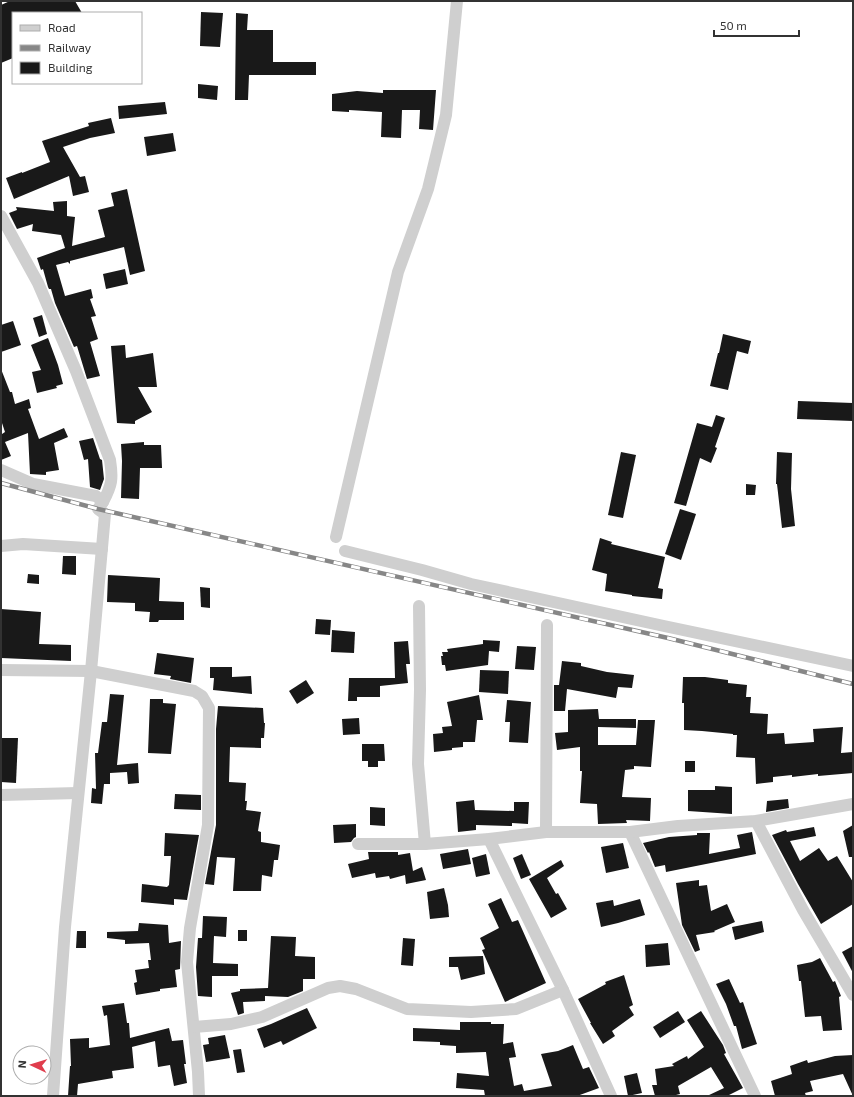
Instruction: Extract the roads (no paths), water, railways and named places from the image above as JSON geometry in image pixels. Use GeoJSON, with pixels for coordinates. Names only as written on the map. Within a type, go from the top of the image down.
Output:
{"type":"FeatureCollection","features":[{"type":"Feature","properties":{"kind":"street"},"geometry":{"type":"LineString","coordinates":[[336,537],[398,272],[428,189],[444,122],[457,1]]}},
{"type":"Feature","properties":{"kind":"street"},"geometry":{"type":"LineString","coordinates":[[1,216],[38,282],[76,371],[110,460],[112,473],[110,487],[98,509],[105,514],[65,928],[53,1096]]}},
{"type":"Feature","properties":{"kind":"street"},"geometry":{"type":"LineString","coordinates":[[1,470],[33,484],[96,496],[102,502]]}},
{"type":"Feature","properties":{"kind":"street"},"geometry":{"type":"LineString","coordinates":[[1,546],[23,544],[102,549]]}},
{"type":"Feature","properties":{"kind":"street"},"geometry":{"type":"LineString","coordinates":[[345,551],[471,584],[853,666]]}},
{"type":"Feature","properties":{"kind":"street"},"geometry":{"type":"LineString","coordinates":[[419,606],[420,690],[418,764],[424,844]]}},
{"type":"Feature","properties":{"kind":"street"},"geometry":{"type":"LineString","coordinates":[[546,832],[547,625]]}},
{"type":"Feature","properties":{"kind":"street"},"geometry":{"type":"LineString","coordinates":[[1,670],[91,671],[194,691],[202,696],[208,708],[208,825],[190,928],[187,962],[199,1096]]}},
{"type":"Feature","properties":{"kind":"street"},"geometry":{"type":"LineString","coordinates":[[1,795],[78,793]]}},
{"type":"Feature","properties":{"kind":"street"},"geometry":{"type":"LineString","coordinates":[[358,844],[424,844],[489,839],[546,832],[630,832],[678,826],[756,821],[853,804]]}},
{"type":"Feature","properties":{"kind":"street"},"geometry":{"type":"LineString","coordinates":[[756,821],[803,910],[853,994]]}},
{"type":"Feature","properties":{"kind":"street"},"geometry":{"type":"LineString","coordinates":[[630,832],[755,1096]]}},
{"type":"Feature","properties":{"kind":"street"},"geometry":{"type":"LineString","coordinates":[[489,839],[563,990],[611,1096]]}},
{"type":"Feature","properties":{"kind":"street"},"geometry":{"type":"LineString","coordinates":[[194,1027],[231,1024],[262,1018],[328,988],[340,986],[356,989],[407,1008],[470,1012],[516,1009],[563,990]]}},
{"type":"Feature","properties":{"kind":"railway"},"geometry":{"type":"LineString","coordinates":[[1,483],[98,509],[668,638],[853,684]]}}]}
